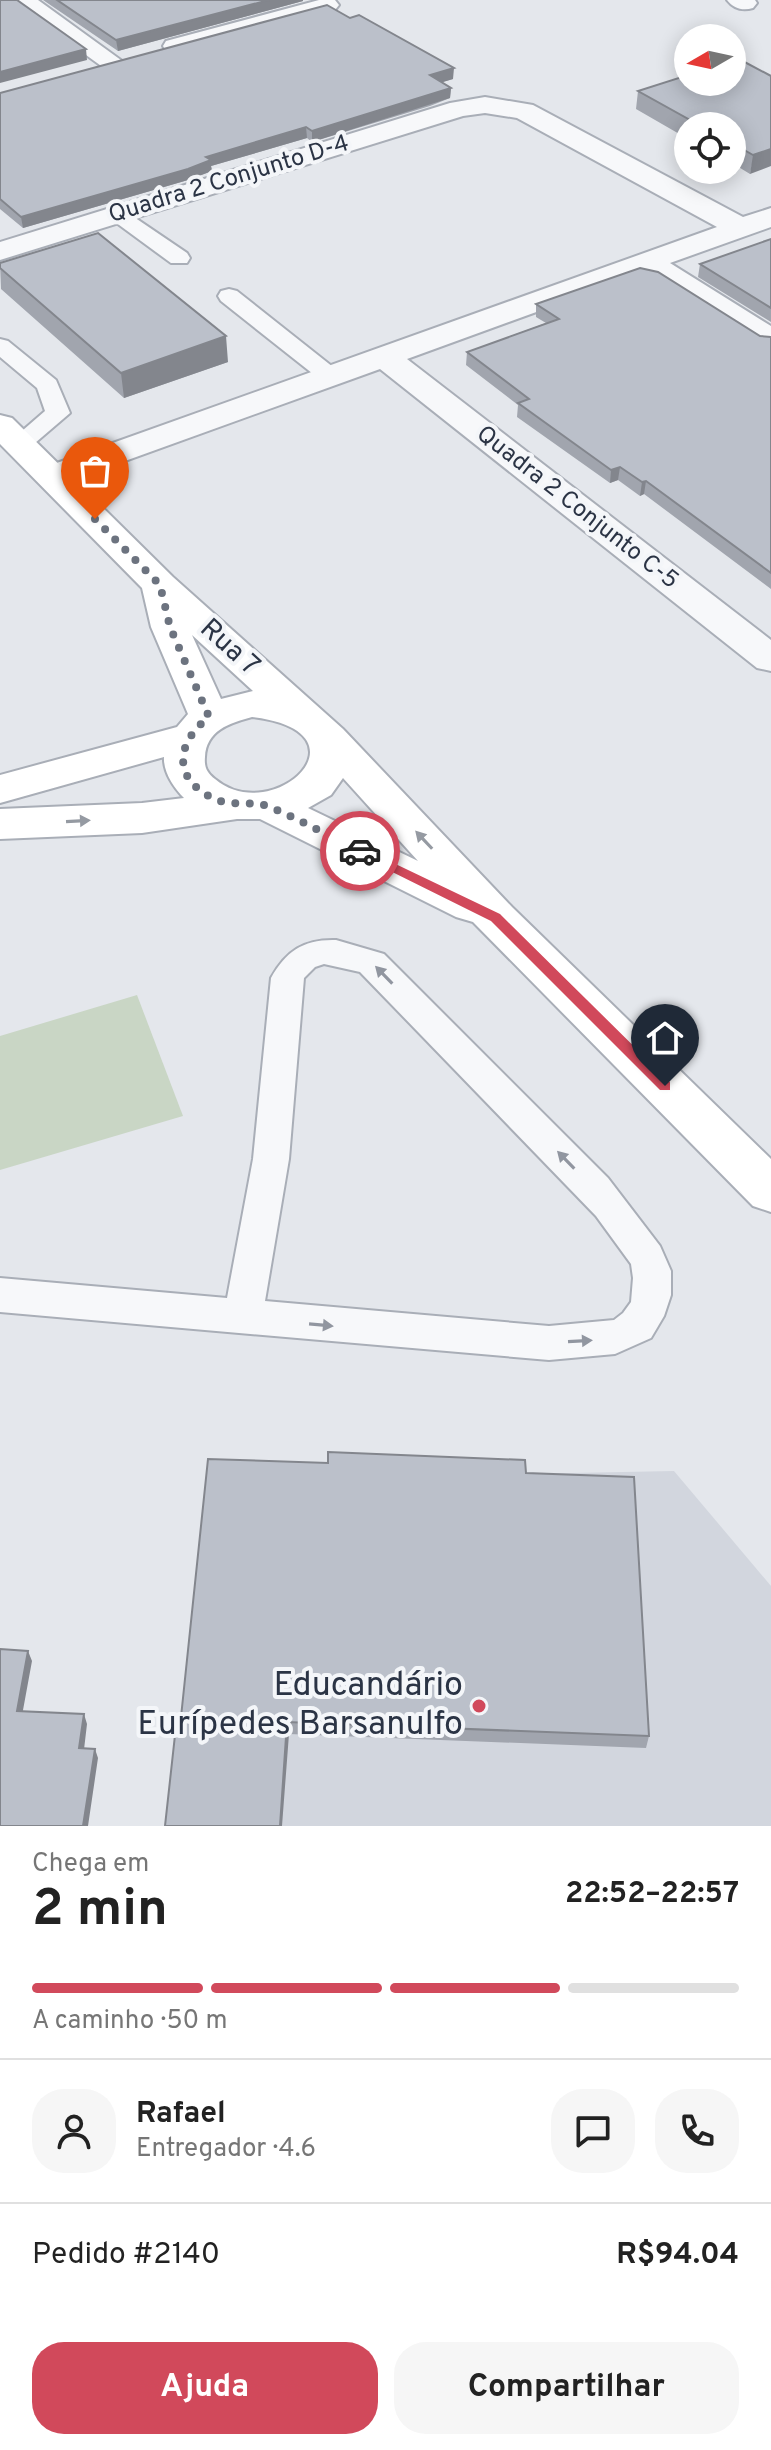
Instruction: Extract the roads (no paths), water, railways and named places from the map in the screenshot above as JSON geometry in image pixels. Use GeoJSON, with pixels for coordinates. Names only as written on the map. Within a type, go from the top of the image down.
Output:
{"type":"FeatureCollection","features":[{"type":"Feature","properties":{"kind":"main road","name":"Rua 7"},"geometry":{"type":"LineString","coordinates":[[10,434],[160,585],[297,710]]}},
{"type":"Feature","properties":{"kind":"main road","name":"Rua 7"},"geometry":{"type":"LineString","coordinates":[[160,585],[198,727]]}},
{"type":"Feature","properties":{"kind":"main road"},"geometry":{"type":"LineString","coordinates":[[0,789],[198,727],[237,706],[252,704],[297,710],[322,727],[496,918],[771,1191]]}},
{"type":"Feature","properties":{"kind":"main road"},"geometry":{"type":"LineString","coordinates":[[198,727],[182,750],[183,764],[188,778],[215,799],[251,805],[496,918]]}},
{"type":"Feature","properties":{"kind":"main road"},"geometry":{"type":"LineString","coordinates":[[0,824],[142,818],[292,799],[312,787],[326,772],[332,755],[329,738]]}},
{"type":"Feature","properties":{"kind":"street"},"geometry":{"type":"LineString","coordinates":[[22,0],[113,63]]}},
{"type":"Feature","properties":{"kind":"street"},"geometry":{"type":"LineString","coordinates":[[85,71],[323,2]]}},
{"type":"Feature","properties":{"kind":"street","name":"Quadra 2 Conjunto D-4"},"geometry":{"type":"LineString","coordinates":[[0,251],[459,109],[485,105],[524,111],[741,228]]}},
{"type":"Feature","properties":{"kind":"street"},"geometry":{"type":"LineString","coordinates":[[52,476],[771,217]]}},
{"type":"Feature","properties":{"kind":"street"},"geometry":{"type":"LineString","coordinates":[[647,262],[771,339]]}},
{"type":"Feature","properties":{"kind":"street","name":"Quadra 2 Conjunto C-5"},"geometry":{"type":"LineString","coordinates":[[384,356],[771,659]]}},
{"type":"Feature","properties":{"kind":"lane"},"geometry":{"type":"LineString","coordinates":[[118,215],[179,258]]}},
{"type":"Feature","properties":{"kind":"lane"},"geometry":{"type":"LineString","coordinates":[[229,296],[330,376]]}},
{"type":"Feature","properties":{"kind":"lane"},"geometry":{"type":"LineString","coordinates":[[0,346],[48,385],[58,413],[10,434]]}},
{"type":"Feature","properties":{"kind":"lane"},"geometry":{"type":"LineString","coordinates":[[0,1295],[243,1318],[549,1343],[594,1340],[628,1332],[643,1318],[650,1302],[652,1279],[648,1259],[604,1199],[372,963],[346,952],[319,952],[303,957],[294,964],[288,978],[271,1159],[243,1318]]}},
{"type":"Feature","properties":{"kind":"place","name":"Educandário Eurípedes Barsanulfo"},"geometry":{"type":"Point","coordinates":[479,1706]}}]}
